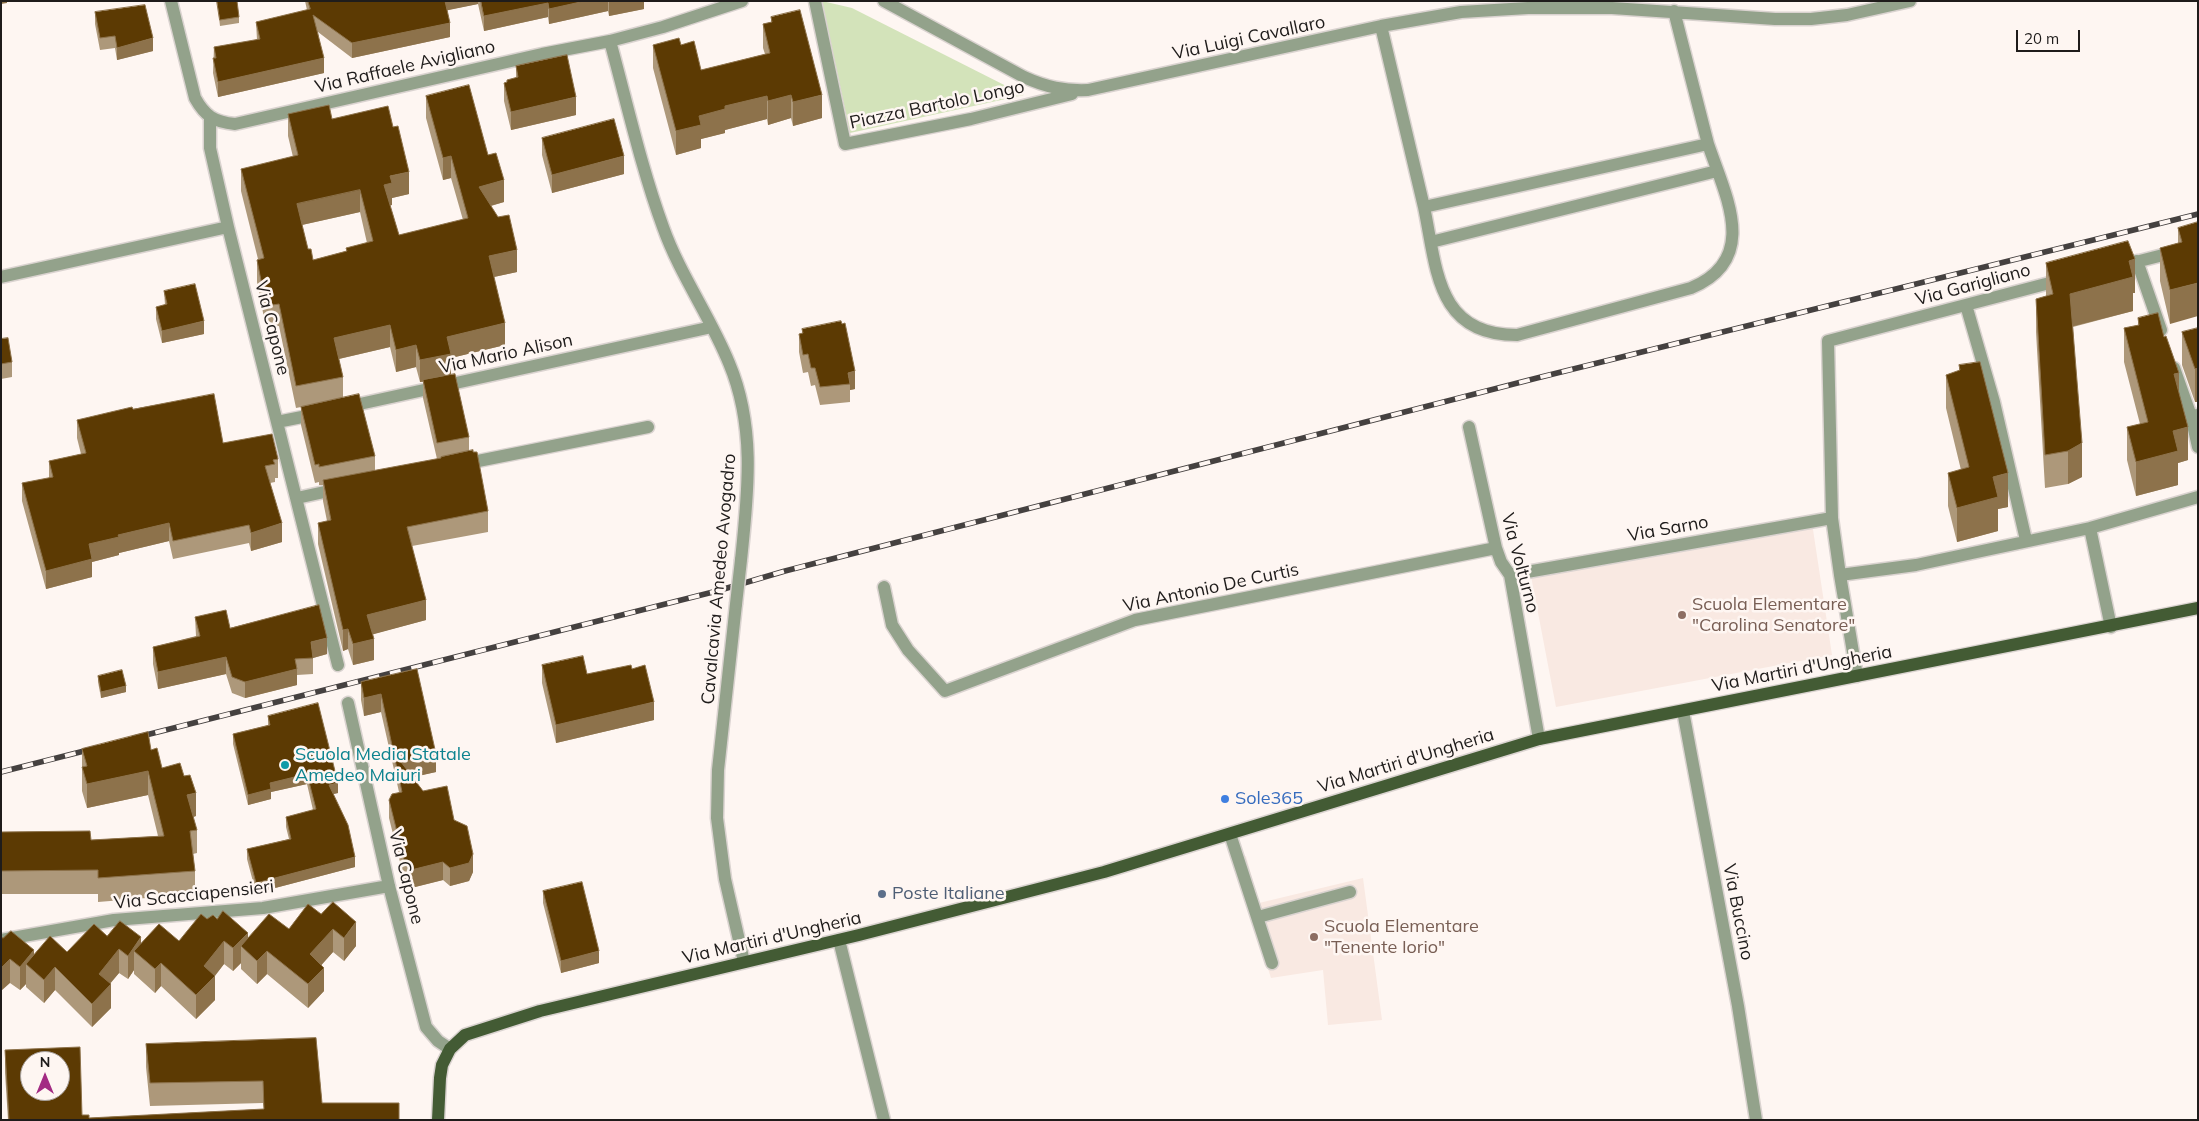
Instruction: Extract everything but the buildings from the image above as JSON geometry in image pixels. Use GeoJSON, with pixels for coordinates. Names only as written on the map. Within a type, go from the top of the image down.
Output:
{"type":"FeatureCollection","features":[{"type":"Feature","properties":{"kind":"main road","name":"Via Martiri d'Ungheria"},"geometry":{"type":"LineString","coordinates":[[438,1120],[442,1065],[450,1049],[465,1035],[531,1014],[839,940],[1104,872],[1539,739],[2111,627],[2198,608]]}},
{"type":"Feature","properties":{"kind":"street"},"geometry":{"type":"LineString","coordinates":[[171,1],[195,98],[202,110],[210,118]]}},
{"type":"Feature","properties":{"kind":"street"},"geometry":{"type":"LineString","coordinates":[[610,41],[663,27],[742,1]]}},
{"type":"Feature","properties":{"kind":"street","name":"Piazza Bartolo Longo"},"geometry":{"type":"LineString","coordinates":[[816,1],[845,144],[971,118],[1088,90]]}},
{"type":"Feature","properties":{"kind":"street","name":"Via Luigi Cavallaro"},"geometry":{"type":"LineString","coordinates":[[884,1],[1042,85],[1057,89],[1088,90],[1429,16],[1488,10],[1577,8],[1674,11],[1775,19],[1811,19],[1848,15],[1910,1]]}},
{"type":"Feature","properties":{"kind":"street"},"geometry":{"type":"LineString","coordinates":[[1381,26],[1444,297],[1457,315],[1474,328],[1495,335],[1517,335],[1691,288],[1709,281],[1722,268],[1731,252],[1734,233],[1708,144],[1674,11]]}},
{"type":"Feature","properties":{"kind":"street","name":"Via Raffaele Avigliano"},"geometry":{"type":"LineString","coordinates":[[210,118],[221,123],[250,122],[542,54],[610,41]]}},
{"type":"Feature","properties":{"kind":"street","name":"Cavalcavia Amedeo Avogadro"},"geometry":{"type":"LineString","coordinates":[[610,41],[662,226],[676,262],[712,327],[736,384],[747,429],[749,477],[718,770],[717,818],[725,879],[744,962]]}},
{"type":"Feature","properties":{"kind":"street","name":"Via Capone"},"geometry":{"type":"LineString","coordinates":[[210,118],[210,148],[228,227],[338,665]]}},
{"type":"Feature","properties":{"kind":"street"},"geometry":{"type":"LineString","coordinates":[[1424,207],[1708,144]]}},
{"type":"Feature","properties":{"kind":"street"},"geometry":{"type":"LineString","coordinates":[[1431,242],[1717,172]]}},
{"type":"Feature","properties":{"kind":"street"},"geometry":{"type":"LineString","coordinates":[[1,277],[228,227]]}},
{"type":"Feature","properties":{"kind":"street"},"geometry":{"type":"LineString","coordinates":[[2106,269],[2198,246]]}},
{"type":"Feature","properties":{"kind":"street"},"geometry":{"type":"LineString","coordinates":[[2137,261],[2164,338]]}},
{"type":"Feature","properties":{"kind":"street","name":"Via Garigliano"},"geometry":{"type":"LineString","coordinates":[[1832,518],[1828,341],[2078,276]]}},
{"type":"Feature","properties":{"kind":"street"},"geometry":{"type":"LineString","coordinates":[[1966,306],[1994,402],[2026,540]]}},
{"type":"Feature","properties":{"kind":"street","name":"Via Mario Alison"},"geometry":{"type":"LineString","coordinates":[[277,422],[712,327]]}},
{"type":"Feature","properties":{"kind":"street"},"geometry":{"type":"LineString","coordinates":[[2170,356],[2194,416],[2198,447]]}},
{"type":"Feature","properties":{"kind":"street"},"geometry":{"type":"LineString","coordinates":[[453,466],[648,427]]}},
{"type":"Feature","properties":{"kind":"street","name":"Via Volturno"},"geometry":{"type":"LineString","coordinates":[[1469,427],[1496,548],[1501,562],[1510,575],[1539,739]]}},
{"type":"Feature","properties":{"kind":"street"},"geometry":{"type":"LineString","coordinates":[[297,498],[355,486]]}},
{"type":"Feature","properties":{"kind":"street"},"geometry":{"type":"LineString","coordinates":[[1840,575],[1916,565],[2026,540],[2090,528],[2198,497]]}},
{"type":"Feature","properties":{"kind":"street"},"geometry":{"type":"LineString","coordinates":[[1832,518],[1857,676]]}},
{"type":"Feature","properties":{"kind":"street","name":"Via Sarno"},"geometry":{"type":"LineString","coordinates":[[1510,575],[1832,518]]}},
{"type":"Feature","properties":{"kind":"street"},"geometry":{"type":"LineString","coordinates":[[2090,528],[2111,627]]}},
{"type":"Feature","properties":{"kind":"street","name":"Via Antonio De Curtis"},"geometry":{"type":"LineString","coordinates":[[884,587],[892,625],[908,650],[945,691],[1135,620],[1496,548]]}},
{"type":"Feature","properties":{"kind":"street","name":"Via Capone"},"geometry":{"type":"LineString","coordinates":[[348,703],[389,886],[426,1027],[438,1041],[450,1049]]}},
{"type":"Feature","properties":{"kind":"street","name":"Via Buccino"},"geometry":{"type":"LineString","coordinates":[[1683,711],[1738,1006],[1756,1120]]}},
{"type":"Feature","properties":{"kind":"street"},"geometry":{"type":"LineString","coordinates":[[1230,834],[1272,963]]}},
{"type":"Feature","properties":{"kind":"street","name":"Via Scacciapensieri"},"geometry":{"type":"LineString","coordinates":[[1,940],[114,920],[263,908],[389,886]]}},
{"type":"Feature","properties":{"kind":"street"},"geometry":{"type":"LineString","coordinates":[[1258,917],[1350,892]]}},
{"type":"Feature","properties":{"kind":"street"},"geometry":{"type":"LineString","coordinates":[[839,940],[884,1120]]}},
{"type":"Feature","properties":{"kind":"shaded area","name":"Scuola Elementare \"Carolina Senatore\""},"geometry":{"type":"Polygon","coordinates":[[[1812,523],[1832,655],[1556,707],[1531,576],[1812,523]]]}},
{"type":"Feature","properties":{"kind":"shaded area","name":"Scuola Elementare \"Tenente Iorio\""},"geometry":{"type":"Polygon","coordinates":[[[1246,856],[1259,903],[1363,878],[1382,1020],[1328,1025],[1323,970],[1271,978],[1232,859],[1246,856]]]}},
{"type":"Feature","properties":{"kind":"green space"},"geometry":{"type":"Polygon","coordinates":[[[822,1],[852,8],[1024,95],[850,133],[822,1]]]}},
{"type":"Feature","properties":{"kind":"railway"},"geometry":{"type":"LineString","coordinates":[[134,738],[717,591],[785,571],[1537,378],[2198,214]]}},
{"type":"Feature","properties":{"kind":"railway"},"geometry":{"type":"LineString","coordinates":[[1,772],[96,748]]}},
{"type":"Feature","properties":{"kind":"place","name":"Scuola Elementare \"Carolina Senatore\""},"geometry":{"type":"Point","coordinates":[1682,615]}},
{"type":"Feature","properties":{"kind":"place","name":"Scuola Media Statale Amedeo Maiuri"},"geometry":{"type":"Point","coordinates":[285,765]}},
{"type":"Feature","properties":{"kind":"place","name":"Sole365"},"geometry":{"type":"Point","coordinates":[1225,799]}},
{"type":"Feature","properties":{"kind":"place","name":"Poste Italiane"},"geometry":{"type":"Point","coordinates":[882,894]}},
{"type":"Feature","properties":{"kind":"place","name":"Scuola Elementare \"Tenente Iorio\""},"geometry":{"type":"Point","coordinates":[1314,937]}}]}
